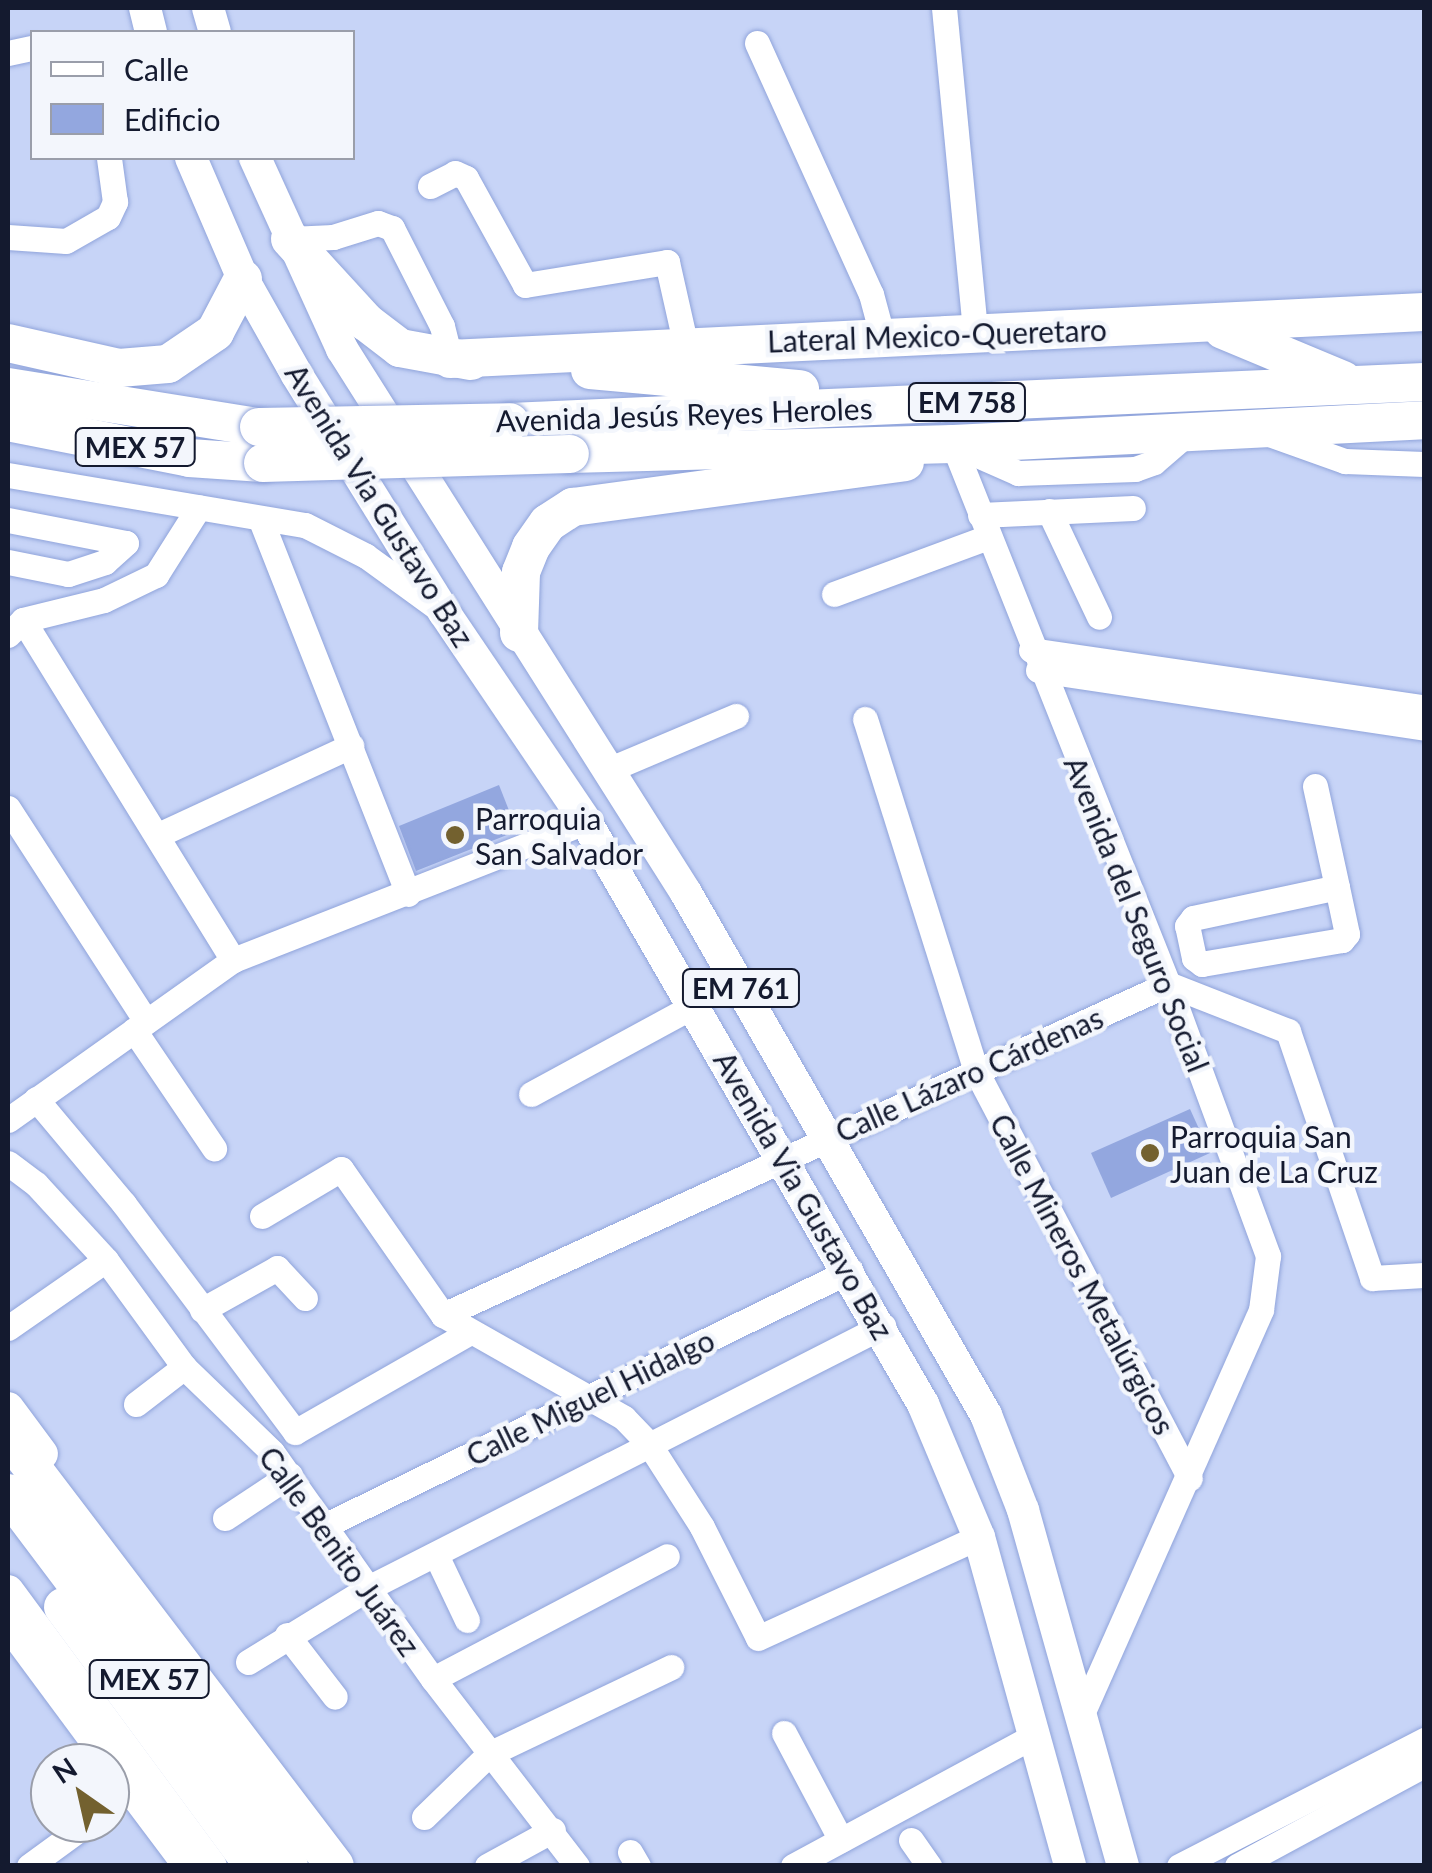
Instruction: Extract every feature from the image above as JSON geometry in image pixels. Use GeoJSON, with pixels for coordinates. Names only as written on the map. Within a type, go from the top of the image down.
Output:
{"type":"FeatureCollection","features":[{"type":"Feature","properties":{"kind":"highway"},"geometry":{"type":"LineString","coordinates":[[290,240],[366,322],[400,348],[450,360],[943,403]]}},
{"type":"Feature","properties":{"kind":"highway"},"geometry":{"type":"LineString","coordinates":[[8,344],[119,368],[168,364],[215,332],[243,279]]}},
{"type":"Feature","properties":{"kind":"highway","name":"Lateral Mexico-Queretaro"},"geometry":{"type":"LineString","coordinates":[[450,360],[975,329],[1213,326],[1424,312]]}},
{"type":"Feature","properties":{"kind":"highway"},"geometry":{"type":"LineString","coordinates":[[1213,326],[1354,385]]}},
{"type":"Feature","properties":{"kind":"highway","name":"Avenida Jesús Reyes Heroles"},"geometry":{"type":"LineString","coordinates":[[261,446],[510,422],[1424,382]]}},
{"type":"Feature","properties":{"kind":"highway","name":"Avenida Jesús Reyes Heroles"},"geometry":{"type":"LineString","coordinates":[[8,386],[261,446],[570,454],[953,444],[1424,420]]}},
{"type":"Feature","properties":{"kind":"highway","name":"MEX 57"},"geometry":{"type":"LineString","coordinates":[[8,422],[190,458],[261,446]]}},
{"type":"Feature","properties":{"kind":"highway"},"geometry":{"type":"LineString","coordinates":[[518,633],[521,572],[530,547],[548,523],[573,508],[854,474],[953,444]]}},
{"type":"Feature","properties":{"kind":"highway"},"geometry":{"type":"LineString","coordinates":[[8,1436],[335,1866]]}},
{"type":"Feature","properties":{"kind":"highway","name":"MEX 57"},"geometry":{"type":"LineString","coordinates":[[8,1493],[290,1866]]}},
{"type":"Feature","properties":{"kind":"highway","name":"MEX 57"},"geometry":{"type":"LineString","coordinates":[[8,1532],[254,1866]]}},
{"type":"Feature","properties":{"kind":"main road","name":"Avenida Via Gustavo Baz"},"geometry":{"type":"LineString","coordinates":[[192,160],[243,279],[444,612],[586,822],[882,1326],[979,1536],[1070,1866]]}},
{"type":"Feature","properties":{"kind":"main road","name":"Avenida Via Gustavo Baz"},"geometry":{"type":"LineString","coordinates":[[256,160],[342,348],[518,633],[608,770],[828,1138],[986,1416],[1024,1510],[1124,1866]]}},
{"type":"Feature","properties":{"kind":"main road"},"geometry":{"type":"LineString","coordinates":[[8,1408],[350,1866]]}},
{"type":"Feature","properties":{"kind":"main road"},"geometry":{"type":"LineString","coordinates":[[8,1591],[211,1866]]}},
{"type":"Feature","properties":{"kind":"street"},"geometry":{"type":"LineString","coordinates":[[944,8],[975,329]]}},
{"type":"Feature","properties":{"kind":"street"},"geometry":{"type":"LineString","coordinates":[[756,43],[871,294],[882,335]]}},
{"type":"Feature","properties":{"kind":"street"},"geometry":{"type":"LineString","coordinates":[[8,236],[66,241],[108,218],[115,202],[108,160]]}},
{"type":"Feature","properties":{"kind":"street"},"geometry":{"type":"LineString","coordinates":[[430,186],[456,174],[466,178],[524,285],[668,262],[686,346]]}},
{"type":"Feature","properties":{"kind":"street"},"geometry":{"type":"LineString","coordinates":[[290,240],[334,237],[378,223],[392,228],[442,326],[450,360]]}},
{"type":"Feature","properties":{"kind":"street"},"geometry":{"type":"LineString","coordinates":[[1250,428],[1345,461],[1424,464]]}},
{"type":"Feature","properties":{"kind":"street","name":"Avenida del Seguro Social"},"geometry":{"type":"LineString","coordinates":[[953,444],[1035,660],[1168,984],[1270,1274],[1190,1478],[1082,1714]]}},
{"type":"Feature","properties":{"kind":"street"},"geometry":{"type":"LineString","coordinates":[[8,476],[305,525],[341,541],[444,612]]}},
{"type":"Feature","properties":{"kind":"street"},"geometry":{"type":"LineString","coordinates":[[198,508],[156,575],[104,600],[15,628],[158,835],[233,960]]}},
{"type":"Feature","properties":{"kind":"street"},"geometry":{"type":"LineString","coordinates":[[834,594],[984,526],[1049,511],[1133,508]]}},
{"type":"Feature","properties":{"kind":"street"},"geometry":{"type":"LineString","coordinates":[[1049,511],[1098,617]]}},
{"type":"Feature","properties":{"kind":"street"},"geometry":{"type":"LineString","coordinates":[[260,518],[408,894]]}},
{"type":"Feature","properties":{"kind":"street"},"geometry":{"type":"LineString","coordinates":[[8,520],[126,542],[106,562],[68,574],[8,562]]}},
{"type":"Feature","properties":{"kind":"street"},"geometry":{"type":"LineString","coordinates":[[1035,660],[1424,708]]}},
{"type":"Feature","properties":{"kind":"street"},"geometry":{"type":"LineString","coordinates":[[1035,660],[1424,728]]}},
{"type":"Feature","properties":{"kind":"street"},"geometry":{"type":"LineString","coordinates":[[608,770],[736,716]]}},
{"type":"Feature","properties":{"kind":"street","name":"Calle Mineros Metalúrgicos"},"geometry":{"type":"LineString","coordinates":[[865,719],[976,1071],[1190,1478]]}},
{"type":"Feature","properties":{"kind":"street"},"geometry":{"type":"LineString","coordinates":[[158,835],[350,746]]}},
{"type":"Feature","properties":{"kind":"street"},"geometry":{"type":"LineString","coordinates":[[1315,786],[1337,886],[1347,934],[1342,940],[1202,964],[1191,944],[1186,926],[1193,918],[1337,886]]}},
{"type":"Feature","properties":{"kind":"street"},"geometry":{"type":"LineString","coordinates":[[8,808],[214,1148]]}},
{"type":"Feature","properties":{"kind":"street"},"geometry":{"type":"LineString","coordinates":[[8,1120],[233,960],[586,822]]}},
{"type":"Feature","properties":{"kind":"street"},"geometry":{"type":"LineString","coordinates":[[1154,950],[1191,944]]}},
{"type":"Feature","properties":{"kind":"street"},"geometry":{"type":"LineString","coordinates":[[1168,984],[1288,1031],[1376,1281],[1424,1276]]}},
{"type":"Feature","properties":{"kind":"street","name":"Calle Lázaro Cárdenas"},"geometry":{"type":"LineString","coordinates":[[443,1315],[1168,984]]}},
{"type":"Feature","properties":{"kind":"street"},"geometry":{"type":"LineString","coordinates":[[531,1094],[693,1006]]}},
{"type":"Feature","properties":{"kind":"street"},"geometry":{"type":"LineString","coordinates":[[36,1099],[294,1432],[467,1334]]}},
{"type":"Feature","properties":{"kind":"street","name":"Calle Benito Juárez"},"geometry":{"type":"LineString","coordinates":[[8,1163],[36,1184],[106,1260],[184,1367],[290,1476],[328,1524],[488,1754],[554,1830],[577,1866]]}},
{"type":"Feature","properties":{"kind":"street"},"geometry":{"type":"LineString","coordinates":[[262,1216],[338,1167],[443,1315],[467,1334],[624,1418],[649,1444],[702,1527],[758,1638],[979,1536]]}},
{"type":"Feature","properties":{"kind":"street"},"geometry":{"type":"LineString","coordinates":[[8,1328],[106,1260]]}},
{"type":"Feature","properties":{"kind":"street"},"geometry":{"type":"LineString","coordinates":[[202,1310],[281,1268],[305,1298]]}},
{"type":"Feature","properties":{"kind":"street","name":"Calle Miguel Hidalgo"},"geometry":{"type":"LineString","coordinates":[[328,1524],[851,1270]]}},
{"type":"Feature","properties":{"kind":"street"},"geometry":{"type":"LineString","coordinates":[[248,1662],[370,1587],[882,1326]]}},
{"type":"Feature","properties":{"kind":"street"},"geometry":{"type":"LineString","coordinates":[[136,1404],[184,1367]]}},
{"type":"Feature","properties":{"kind":"street"},"geometry":{"type":"LineString","coordinates":[[225,1518],[290,1476]]}},
{"type":"Feature","properties":{"kind":"street"},"geometry":{"type":"LineString","coordinates":[[436,1555],[467,1620]]}},
{"type":"Feature","properties":{"kind":"street"},"geometry":{"type":"LineString","coordinates":[[433,1679],[667,1556]]}},
{"type":"Feature","properties":{"kind":"street"},"geometry":{"type":"LineString","coordinates":[[8,1628],[93,1743]]}},
{"type":"Feature","properties":{"kind":"street"},"geometry":{"type":"LineString","coordinates":[[287,1636],[335,1697]]}},
{"type":"Feature","properties":{"kind":"street"},"geometry":{"type":"LineString","coordinates":[[424,1817],[488,1754],[670,1667]]}},
{"type":"Feature","properties":{"kind":"street"},"geometry":{"type":"LineString","coordinates":[[784,1733],[841,1840]]}},
{"type":"Feature","properties":{"kind":"street"},"geometry":{"type":"LineString","coordinates":[[793,1866],[820,1859],[841,1840],[1035,1735]]}},
{"type":"Feature","properties":{"kind":"street"},"geometry":{"type":"LineString","coordinates":[[1179,1866],[1424,1740]]}},
{"type":"Feature","properties":{"kind":"street"},"geometry":{"type":"LineString","coordinates":[[1236,1866],[1424,1765]]}},
{"type":"Feature","properties":{"kind":"street"},"geometry":{"type":"LineString","coordinates":[[130,1810],[184,1866]]}},
{"type":"Feature","properties":{"kind":"street"},"geometry":{"type":"LineString","coordinates":[[487,1866],[554,1830]]}},
{"type":"Feature","properties":{"kind":"street"},"geometry":{"type":"LineString","coordinates":[[911,1840],[929,1866]]}},
{"type":"Feature","properties":{"kind":"street"},"geometry":{"type":"LineString","coordinates":[[29,1866],[61,1843]]}},
{"type":"Feature","properties":{"kind":"street"},"geometry":{"type":"LineString","coordinates":[[8,1852],[17,1866]]}},
{"type":"Feature","properties":{"kind":"building","name":"Parroquia San Salvador"},"geometry":{"type":"Polygon","coordinates":[[[499,785],[517,831],[416,871],[399,826],[499,785]]]}},
{"type":"Feature","properties":{"kind":"building","name":"Parroquia San Juan de La Cruz"},"geometry":{"type":"Polygon","coordinates":[[[1190,1109],[1210,1153],[1111,1198],[1091,1153],[1190,1109]]]}},
{"type":"Feature","properties":{"kind":"place","name":"Parroquia San Salvador"},"geometry":{"type":"Point","coordinates":[455,835]}},
{"type":"Feature","properties":{"kind":"place","name":"Parroquia San Juan de La Cruz"},"geometry":{"type":"Point","coordinates":[1150,1153]}}]}
